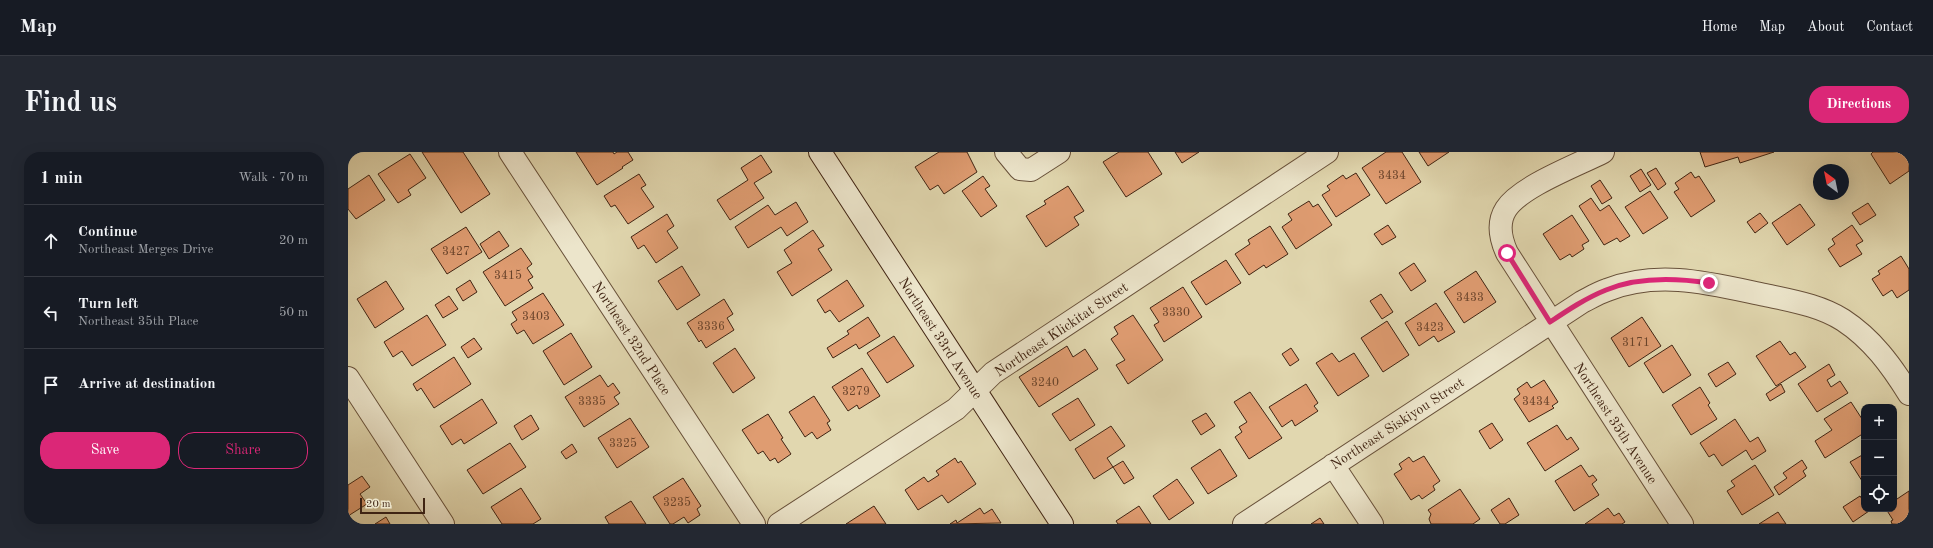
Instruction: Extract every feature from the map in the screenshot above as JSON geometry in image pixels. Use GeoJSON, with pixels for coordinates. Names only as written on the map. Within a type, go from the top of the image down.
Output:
{"type":"FeatureCollection","features":[{"type":"Feature","properties":{"kind":"street","name":"Northeast 32nd Place"},"geometry":{"type":"LineString","coordinates":[[510,152],[754,524]]}},
{"type":"Feature","properties":{"kind":"street","name":"Northeast 33rd Avenue"},"geometry":{"type":"LineString","coordinates":[[820,152],[1062,524]]}},
{"type":"Feature","properties":{"kind":"street"},"geometry":{"type":"LineString","coordinates":[[1006,152],[1020,169],[1031,170],[1059,152]]}},
{"type":"Feature","properties":{"kind":"street","name":"Northeast Klickitat Street"},"geometry":{"type":"LineString","coordinates":[[779,524],[956,409],[993,373],[1327,152]]}},
{"type":"Feature","properties":{"kind":"street","name":"Northeast 35th Avenue"},"geometry":{"type":"LineString","coordinates":[[1603,152],[1531,188],[1516,198],[1505,210],[1501,233],[1507,253],[1550,322],[1682,524]]}},
{"type":"Feature","properties":{"kind":"street","name":"Northeast Siskiyou Street"},"geometry":{"type":"LineString","coordinates":[[1244,524],[1582,302],[1607,289],[1654,279],[1682,279],[1709,283],[1809,305],[1830,313],[1860,333],[1878,350],[1908,389]]}},
{"type":"Feature","properties":{"kind":"street"},"geometry":{"type":"LineString","coordinates":[[348,378],[443,524]]}},
{"type":"Feature","properties":{"kind":"street"},"geometry":{"type":"LineString","coordinates":[[1333,465],[1372,524]]}},
{"type":"Feature","properties":{"kind":"building"},"geometry":{"type":"Polygon","coordinates":[[[422,152],[463,152],[490,194],[461,213],[422,152]]]}},
{"type":"Feature","properties":{"kind":"building"},"geometry":{"type":"Polygon","coordinates":[[[576,152],[613,152],[614,154],[617,152],[628,152],[633,160],[597,185],[576,152]]]}},
{"type":"Feature","properties":{"kind":"building"},"geometry":{"type":"Polygon","coordinates":[[[939,152],[967,152],[977,172],[944,194],[938,185],[930,190],[915,167],[939,152]]]}},
{"type":"Feature","properties":{"kind":"building"},"geometry":{"type":"Polygon","coordinates":[[[1119,152],[1148,152],[1162,174],[1126,197],[1103,162],[1119,152]]]}},
{"type":"Feature","properties":{"kind":"building"},"geometry":{"type":"Polygon","coordinates":[[[1175,152],[1199,152],[1182,163],[1175,152]]]}},
{"type":"Feature","properties":{"kind":"building"},"geometry":{"type":"Polygon","coordinates":[[[1386,152],[1402,152],[1421,182],[1386,204],[1362,168],[1386,152]]]}},
{"type":"Feature","properties":{"kind":"building"},"geometry":{"type":"Polygon","coordinates":[[[1419,152],[1449,152],[1428,166],[1419,152]]]}},
{"type":"Feature","properties":{"kind":"building"},"geometry":{"type":"Polygon","coordinates":[[[1700,152],[1774,152],[1740,163],[1738,157],[1705,167],[1700,152]]]}},
{"type":"Feature","properties":{"kind":"building"},"geometry":{"type":"Polygon","coordinates":[[[1873,152],[1909,152],[1906,156],[1909,160],[1909,171],[1890,184],[1871,154],[1873,152]]]}},
{"type":"Feature","properties":{"kind":"building"},"geometry":{"type":"Polygon","coordinates":[[[410,154],[426,178],[408,190],[411,195],[398,203],[378,174],[410,154]]]}},
{"type":"Feature","properties":{"kind":"building"},"geometry":{"type":"Polygon","coordinates":[[[761,155],[772,172],[754,183],[764,198],[730,220],[717,200],[748,180],[741,168],[761,155]]]}},
{"type":"Feature","properties":{"kind":"building"},"geometry":{"type":"Polygon","coordinates":[[[1656,168],[1666,184],[1658,190],[1647,173],[1656,168]]]}},
{"type":"Feature","properties":{"kind":"building"},"geometry":{"type":"Polygon","coordinates":[[[1641,169],[1651,185],[1640,192],[1630,176],[1641,169]]]}},
{"type":"Feature","properties":{"kind":"building"},"geometry":{"type":"Polygon","coordinates":[[[1691,172],[1695,178],[1699,176],[1715,201],[1691,217],[1674,192],[1679,189],[1675,183],[1691,172]]]}},
{"type":"Feature","properties":{"kind":"building"},"geometry":{"type":"Polygon","coordinates":[[[1356,173],[1370,195],[1336,217],[1322,195],[1330,190],[1327,186],[1343,175],[1346,179],[1356,173]]]}},
{"type":"Feature","properties":{"kind":"building"},"geometry":{"type":"Polygon","coordinates":[[[639,174],[646,185],[641,188],[654,207],[628,224],[615,205],[611,207],[604,196],[639,174]]]}},
{"type":"Feature","properties":{"kind":"building"},"geometry":{"type":"Polygon","coordinates":[[[369,175],[385,200],[356,219],[348,209],[348,189],[369,175]]]}},
{"type":"Feature","properties":{"kind":"building"},"geometry":{"type":"Polygon","coordinates":[[[983,176],[990,186],[985,189],[997,206],[981,217],[962,191],[983,176]]]}},
{"type":"Feature","properties":{"kind":"building"},"geometry":{"type":"Polygon","coordinates":[[[1600,180],[1612,198],[1602,204],[1591,186],[1600,180]]]}},
{"type":"Feature","properties":{"kind":"building"},"geometry":{"type":"Polygon","coordinates":[[[1068,186],[1084,211],[1074,217],[1079,225],[1046,247],[1026,216],[1046,204],[1044,201],[1068,186]]]}},
{"type":"Feature","properties":{"kind":"building"},"geometry":{"type":"Polygon","coordinates":[[[1650,191],[1668,218],[1643,234],[1625,207],[1650,191]]]}},
{"type":"Feature","properties":{"kind":"building"},"geometry":{"type":"Polygon","coordinates":[[[1591,198],[1600,211],[1609,205],[1630,236],[1620,242],[1617,238],[1604,245],[1579,206],[1591,198]]]}},
{"type":"Feature","properties":{"kind":"building"},"geometry":{"type":"Polygon","coordinates":[[[1309,201],[1313,207],[1318,204],[1332,225],[1296,249],[1282,227],[1292,220],[1288,214],[1309,201]]]}},
{"type":"Feature","properties":{"kind":"building"},"geometry":{"type":"Polygon","coordinates":[[[796,202],[808,222],[787,236],[781,227],[748,248],[735,227],[768,205],[775,215],[796,202]]]}},
{"type":"Feature","properties":{"kind":"building"},"geometry":{"type":"Polygon","coordinates":[[[1868,203],[1876,215],[1860,225],[1852,213],[1868,203]]]}},
{"type":"Feature","properties":{"kind":"building"},"geometry":{"type":"Polygon","coordinates":[[[1800,204],[1815,225],[1787,245],[1772,223],[1800,204]]]}},
{"type":"Feature","properties":{"kind":"building"},"geometry":{"type":"Polygon","coordinates":[[[1760,213],[1768,223],[1755,233],[1747,222],[1760,213]]]}},
{"type":"Feature","properties":{"kind":"building"},"geometry":{"type":"Polygon","coordinates":[[[667,214],[674,226],[667,231],[678,248],[656,263],[644,245],[638,249],[631,237],[667,214]]]}},
{"type":"Feature","properties":{"kind":"building"},"geometry":{"type":"Polygon","coordinates":[[[1572,215],[1589,241],[1582,245],[1584,249],[1572,257],[1570,254],[1560,260],[1543,234],[1572,215]]]}},
{"type":"Feature","properties":{"kind":"building"},"geometry":{"type":"Polygon","coordinates":[[[1388,225],[1396,237],[1382,245],[1374,234],[1388,225]]]}},
{"type":"Feature","properties":{"kind":"building"},"geometry":{"type":"Polygon","coordinates":[[[1852,225],[1863,241],[1856,245],[1862,254],[1840,267],[1828,249],[1835,244],[1832,239],[1852,225]]]}},
{"type":"Feature","properties":{"kind":"building"},"geometry":{"type":"Polygon","coordinates":[[[1270,226],[1288,254],[1266,268],[1264,265],[1249,275],[1235,254],[1250,244],[1248,240],[1270,226]]]}},
{"type":"Feature","properties":{"kind":"building"},"geometry":{"type":"Polygon","coordinates":[[[466,227],[482,252],[447,274],[431,249],[466,227]]]}},
{"type":"Feature","properties":{"kind":"building"},"geometry":{"type":"Polygon","coordinates":[[[813,230],[824,246],[818,249],[832,270],[792,296],[777,272],[792,263],[784,250],[813,230]]]}},
{"type":"Feature","properties":{"kind":"building"},"geometry":{"type":"Polygon","coordinates":[[[499,231],[509,246],[489,259],[480,244],[499,231]]]}},
{"type":"Feature","properties":{"kind":"building"},"geometry":{"type":"Polygon","coordinates":[[[521,248],[532,264],[527,268],[533,277],[528,280],[533,288],[505,306],[483,272],[521,248]]]}},
{"type":"Feature","properties":{"kind":"building"},"geometry":{"type":"Polygon","coordinates":[[[1901,256],[1909,269],[1909,290],[1897,298],[1892,290],[1883,296],[1872,279],[1880,274],[1878,271],[1901,256]]]}},
{"type":"Feature","properties":{"kind":"building"},"geometry":{"type":"Polygon","coordinates":[[[1226,260],[1241,283],[1206,305],[1191,282],[1226,260]]]}},
{"type":"Feature","properties":{"kind":"building"},"geometry":{"type":"Polygon","coordinates":[[[1414,263],[1426,281],[1411,291],[1399,273],[1414,263]]]}},
{"type":"Feature","properties":{"kind":"building"},"geometry":{"type":"Polygon","coordinates":[[[682,266],[700,295],[677,310],[658,281],[682,266]]]}},
{"type":"Feature","properties":{"kind":"building"},"geometry":{"type":"Polygon","coordinates":[[[1476,271],[1496,302],[1464,323],[1444,292],[1476,271]]]}},
{"type":"Feature","properties":{"kind":"building"},"geometry":{"type":"Polygon","coordinates":[[[470,280],[477,292],[463,301],[456,289],[470,280]]]}},
{"type":"Feature","properties":{"kind":"building"},"geometry":{"type":"Polygon","coordinates":[[[847,280],[864,306],[839,322],[830,310],[825,313],[817,300],[847,280]]]}},
{"type":"Feature","properties":{"kind":"building"},"geometry":{"type":"Polygon","coordinates":[[[386,281],[404,309],[375,328],[357,299],[386,281]]]}},
{"type":"Feature","properties":{"kind":"building"},"geometry":{"type":"Polygon","coordinates":[[[1183,287],[1202,317],[1164,342],[1154,325],[1159,322],[1150,308],[1183,287]]]}},
{"type":"Feature","properties":{"kind":"building"},"geometry":{"type":"Polygon","coordinates":[[[543,293],[564,325],[533,344],[524,330],[517,334],[511,324],[517,320],[512,312],[543,293]]]}},
{"type":"Feature","properties":{"kind":"building"},"geometry":{"type":"Polygon","coordinates":[[[1381,294],[1393,312],[1382,319],[1370,301],[1381,294]]]}},
{"type":"Feature","properties":{"kind":"building"},"geometry":{"type":"Polygon","coordinates":[[[449,296],[458,309],[443,318],[435,305],[449,296]]]}},
{"type":"Feature","properties":{"kind":"building"},"geometry":{"type":"Polygon","coordinates":[[[724,299],[733,314],[727,318],[734,330],[706,348],[701,340],[699,342],[687,323],[724,299]]]}},
{"type":"Feature","properties":{"kind":"building"},"geometry":{"type":"Polygon","coordinates":[[[1436,303],[1455,332],[1438,342],[1434,336],[1419,346],[1405,323],[1436,303]]]}},
{"type":"Feature","properties":{"kind":"building"},"geometry":{"type":"Polygon","coordinates":[[[427,315],[446,345],[412,366],[402,351],[393,357],[384,342],[427,315]]]}},
{"type":"Feature","properties":{"kind":"building"},"geometry":{"type":"Polygon","coordinates":[[[1133,315],[1163,360],[1128,384],[1116,365],[1125,360],[1111,339],[1118,334],[1114,327],[1133,315]]]}},
{"type":"Feature","properties":{"kind":"building"},"geometry":{"type":"Polygon","coordinates":[[[868,317],[880,336],[859,349],[856,344],[833,358],[827,348],[849,334],[847,331],[868,317]]]}},
{"type":"Feature","properties":{"kind":"building"},"geometry":{"type":"Polygon","coordinates":[[[1642,317],[1661,346],[1629,367],[1611,338],[1642,317]]]}},
{"type":"Feature","properties":{"kind":"building"},"geometry":{"type":"Polygon","coordinates":[[[1387,321],[1409,355],[1383,372],[1361,338],[1387,321]]]}},
{"type":"Feature","properties":{"kind":"building"},"geometry":{"type":"Polygon","coordinates":[[[571,333],[592,367],[564,385],[543,351],[571,333]]]}},
{"type":"Feature","properties":{"kind":"building"},"geometry":{"type":"Polygon","coordinates":[[[894,336],[914,366],[887,383],[867,353],[894,336]]]}},
{"type":"Feature","properties":{"kind":"building"},"geometry":{"type":"Polygon","coordinates":[[[474,338],[482,349],[468,358],[461,347],[474,338]]]}},
{"type":"Feature","properties":{"kind":"building"},"geometry":{"type":"Polygon","coordinates":[[[1780,341],[1790,355],[1795,352],[1806,367],[1776,386],[1756,356],[1780,341]]]}},
{"type":"Feature","properties":{"kind":"building"},"geometry":{"type":"Polygon","coordinates":[[[1672,345],[1691,375],[1663,393],[1644,363],[1672,345]]]}},
{"type":"Feature","properties":{"kind":"building"},"geometry":{"type":"Polygon","coordinates":[[[1067,346],[1073,357],[1085,349],[1098,369],[1039,407],[1019,377],[1067,346]]]}},
{"type":"Feature","properties":{"kind":"building"},"geometry":{"type":"Polygon","coordinates":[[[735,348],[755,378],[733,393],[713,363],[735,348]]]}},
{"type":"Feature","properties":{"kind":"building"},"geometry":{"type":"Polygon","coordinates":[[[1291,348],[1299,360],[1290,366],[1282,354],[1291,348]]]}},
{"type":"Feature","properties":{"kind":"building"},"geometry":{"type":"Polygon","coordinates":[[[1332,353],[1339,362],[1354,353],[1369,376],[1338,396],[1316,363],[1332,353]]]}},
{"type":"Feature","properties":{"kind":"building"},"geometry":{"type":"Polygon","coordinates":[[[454,357],[471,384],[434,408],[421,388],[417,391],[413,384],[454,357]]]}},
{"type":"Feature","properties":{"kind":"building"},"geometry":{"type":"Polygon","coordinates":[[[1728,362],[1736,374],[1716,387],[1708,374],[1728,362]]]}},
{"type":"Feature","properties":{"kind":"building"},"geometry":{"type":"Polygon","coordinates":[[[1829,364],[1835,375],[1827,380],[1831,387],[1840,381],[1848,393],[1817,412],[1798,384],[1829,364]]]}},
{"type":"Feature","properties":{"kind":"building"},"geometry":{"type":"Polygon","coordinates":[[[862,368],[880,396],[859,409],[857,405],[848,411],[832,387],[862,368]]]}},
{"type":"Feature","properties":{"kind":"building"},"geometry":{"type":"Polygon","coordinates":[[[600,375],[608,387],[613,383],[620,393],[614,397],[619,404],[584,427],[565,397],[600,375]]]}},
{"type":"Feature","properties":{"kind":"building"},"geometry":{"type":"Polygon","coordinates":[[[1544,380],[1558,402],[1552,406],[1554,408],[1529,422],[1514,399],[1520,394],[1517,389],[1527,382],[1531,388],[1544,380]]]}},
{"type":"Feature","properties":{"kind":"building"},"geometry":{"type":"Polygon","coordinates":[[[1306,384],[1318,403],[1314,406],[1318,411],[1295,426],[1292,420],[1282,427],[1269,407],[1306,384]]]}},
{"type":"Feature","properties":{"kind":"building"},"geometry":{"type":"Polygon","coordinates":[[[1781,384],[1785,392],[1770,401],[1766,394],[1781,384]]]}},
{"type":"Feature","properties":{"kind":"building"},"geometry":{"type":"Polygon","coordinates":[[[1700,387],[1710,403],[1708,405],[1717,419],[1691,435],[1672,405],[1700,387]]]}},
{"type":"Feature","properties":{"kind":"building"},"geometry":{"type":"Polygon","coordinates":[[[1250,392],[1282,438],[1249,459],[1235,437],[1242,432],[1239,427],[1247,422],[1234,402],[1250,392]]]}},
{"type":"Feature","properties":{"kind":"building"},"geometry":{"type":"Polygon","coordinates":[[[814,396],[830,421],[827,423],[831,430],[817,439],[812,432],[805,437],[789,412],[814,396]]]}},
{"type":"Feature","properties":{"kind":"building"},"geometry":{"type":"Polygon","coordinates":[[[1078,398],[1095,425],[1070,441],[1052,414],[1078,398]]]}},
{"type":"Feature","properties":{"kind":"building"},"geometry":{"type":"Polygon","coordinates":[[[482,399],[497,423],[464,444],[461,439],[452,445],[440,426],[482,399]]]}},
{"type":"Feature","properties":{"kind":"building"},"geometry":{"type":"Polygon","coordinates":[[[1851,402],[1861,417],[1861,435],[1825,458],[1815,441],[1832,430],[1824,419],[1851,402]]]}},
{"type":"Feature","properties":{"kind":"building"},"geometry":{"type":"Polygon","coordinates":[[[1206,413],[1215,426],[1201,435],[1192,421],[1206,413]]]}},
{"type":"Feature","properties":{"kind":"building"},"geometry":{"type":"Polygon","coordinates":[[[768,414],[791,454],[778,463],[775,458],[770,461],[763,451],[758,454],[742,430],[768,414]]]}},
{"type":"Feature","properties":{"kind":"building"},"geometry":{"type":"Polygon","coordinates":[[[531,415],[539,429],[522,440],[514,426],[531,415]]]}},
{"type":"Feature","properties":{"kind":"building"},"geometry":{"type":"Polygon","coordinates":[[[630,418],[649,447],[617,468],[598,438],[630,418]]]}},
{"type":"Feature","properties":{"kind":"building"},"geometry":{"type":"Polygon","coordinates":[[[1735,419],[1750,442],[1758,437],[1766,451],[1752,460],[1746,450],[1722,466],[1714,454],[1709,457],[1700,443],[1735,419]]]}},
{"type":"Feature","properties":{"kind":"building"},"geometry":{"type":"Polygon","coordinates":[[[1492,423],[1503,440],[1490,449],[1479,431],[1492,423]]]}},
{"type":"Feature","properties":{"kind":"building"},"geometry":{"type":"Polygon","coordinates":[[[1557,425],[1567,440],[1571,437],[1579,449],[1545,471],[1527,443],[1557,425]]]}},
{"type":"Feature","properties":{"kind":"building"},"geometry":{"type":"Polygon","coordinates":[[[1111,426],[1125,446],[1107,458],[1113,467],[1094,479],[1075,449],[1111,426]]]}},
{"type":"Feature","properties":{"kind":"building"},"geometry":{"type":"Polygon","coordinates":[[[510,443],[526,467],[483,494],[467,470],[510,443]]]}},
{"type":"Feature","properties":{"kind":"building"},"geometry":{"type":"Polygon","coordinates":[[[572,444],[577,452],[566,459],[561,452],[572,444]]]}},
{"type":"Feature","properties":{"kind":"building"},"geometry":{"type":"Polygon","coordinates":[[[1220,449],[1237,476],[1208,494],[1191,468],[1220,449]]]}},
{"type":"Feature","properties":{"kind":"building"},"geometry":{"type":"Polygon","coordinates":[[[1424,456],[1440,481],[1433,486],[1435,490],[1422,499],[1419,495],[1411,500],[1394,474],[1402,469],[1399,464],[1409,457],[1413,462],[1424,456]]]}},
{"type":"Feature","properties":{"kind":"building"},"geometry":{"type":"Polygon","coordinates":[[[1861,456],[1861,479],[1850,462],[1861,456]]]}},
{"type":"Feature","properties":{"kind":"building"},"geometry":{"type":"Polygon","coordinates":[[[955,458],[958,463],[961,461],[976,484],[948,503],[942,495],[918,510],[905,490],[924,477],[928,482],[939,475],[936,471],[955,458]]]}},
{"type":"Feature","properties":{"kind":"building"},"geometry":{"type":"Polygon","coordinates":[[[1802,460],[1807,468],[1803,471],[1806,476],[1779,495],[1774,487],[1787,478],[1783,473],[1802,460]]]}},
{"type":"Feature","properties":{"kind":"building"},"geometry":{"type":"Polygon","coordinates":[[[1123,461],[1134,478],[1124,484],[1113,467],[1123,461]]]}},
{"type":"Feature","properties":{"kind":"building"},"geometry":{"type":"Polygon","coordinates":[[[1581,465],[1589,477],[1593,475],[1597,480],[1592,484],[1599,495],[1574,511],[1555,481],[1581,465]]]}},
{"type":"Feature","properties":{"kind":"building"},"geometry":{"type":"Polygon","coordinates":[[[1755,465],[1774,495],[1742,515],[1727,491],[1735,486],[1731,481],[1755,465]]]}},
{"type":"Feature","properties":{"kind":"building"},"geometry":{"type":"Polygon","coordinates":[[[362,476],[370,487],[360,494],[367,504],[348,516],[348,485],[362,476]]]}},
{"type":"Feature","properties":{"kind":"building"},"geometry":{"type":"Polygon","coordinates":[[[683,478],[701,506],[697,509],[700,515],[688,523],[684,517],[673,524],[670,524],[653,497],[683,478]]]}},
{"type":"Feature","properties":{"kind":"building"},"geometry":{"type":"Polygon","coordinates":[[[1177,479],[1194,503],[1169,520],[1153,496],[1177,479]]]}},
{"type":"Feature","properties":{"kind":"building"},"geometry":{"type":"Polygon","coordinates":[[[521,488],[541,519],[533,524],[502,524],[491,507],[521,488]]]}},
{"type":"Feature","properties":{"kind":"building"},"geometry":{"type":"Polygon","coordinates":[[[1460,489],[1480,519],[1473,524],[1431,524],[1429,519],[1431,514],[1428,510],[1460,489]]]}},
{"type":"Feature","properties":{"kind":"building"},"geometry":{"type":"Polygon","coordinates":[[[1909,491],[1909,524],[1892,524],[1891,521],[1893,520],[1888,512],[1897,512],[1897,499],[1909,491]]]}},
{"type":"Feature","properties":{"kind":"building"},"geometry":{"type":"Polygon","coordinates":[[[1860,496],[1861,512],[1868,512],[1853,522],[1843,507],[1860,496]]]}},
{"type":"Feature","properties":{"kind":"building"},"geometry":{"type":"Polygon","coordinates":[[[1509,498],[1519,515],[1505,524],[1500,524],[1491,510],[1509,498]]]}},
{"type":"Feature","properties":{"kind":"building"},"geometry":{"type":"Polygon","coordinates":[[[631,501],[646,524],[609,524],[605,517],[631,501]]]}},
{"type":"Feature","properties":{"kind":"building"},"geometry":{"type":"Polygon","coordinates":[[[874,506],[886,524],[846,524],[874,506]]]}},
{"type":"Feature","properties":{"kind":"building"},"geometry":{"type":"Polygon","coordinates":[[[1139,506],[1151,524],[1118,524],[1116,521],[1139,506]]]}},
{"type":"Feature","properties":{"kind":"building"},"geometry":{"type":"Polygon","coordinates":[[[980,508],[984,514],[992,509],[1001,523],[950,524],[956,520],[957,523],[980,508]]]}},
{"type":"Feature","properties":{"kind":"building"},"geometry":{"type":"Polygon","coordinates":[[[1608,508],[1614,516],[1619,513],[1625,522],[1622,524],[1585,524],[1608,508]]]}},
{"type":"Feature","properties":{"kind":"building"},"geometry":{"type":"Polygon","coordinates":[[[1778,512],[1786,524],[1759,524],[1778,512]]]}},
{"type":"Feature","properties":{"kind":"building"},"geometry":{"type":"Polygon","coordinates":[[[386,517],[390,524],[375,524],[386,517]]]}},
{"type":"Feature","properties":{"kind":"building"},"geometry":{"type":"Polygon","coordinates":[[[1320,518],[1324,524],[1311,524],[1320,518]]]}},
{"type":"Feature","properties":{"kind":"route"},"geometry":{"type":"LineString","coordinates":[[1507,253],[1550,322],[1582,302],[1607,289],[1654,279],[1682,279],[1709,283]]}}]}
